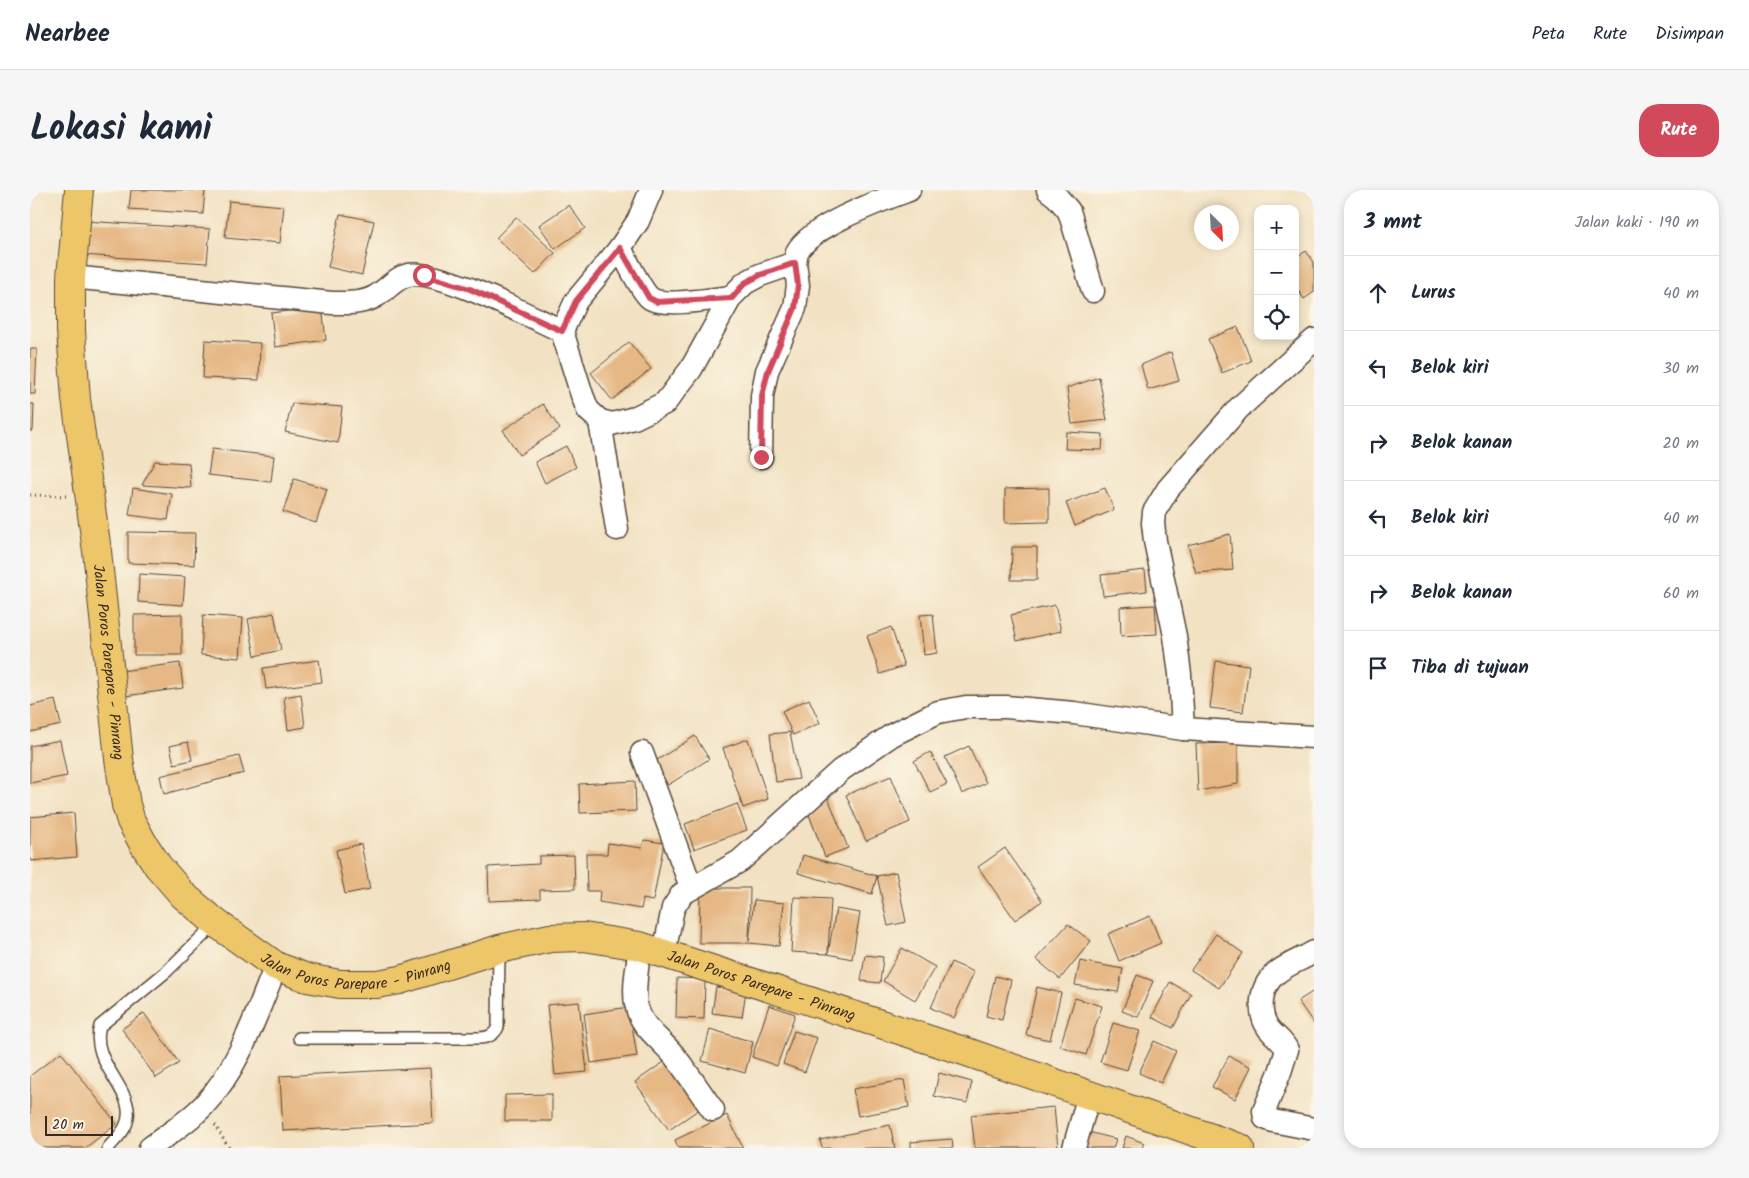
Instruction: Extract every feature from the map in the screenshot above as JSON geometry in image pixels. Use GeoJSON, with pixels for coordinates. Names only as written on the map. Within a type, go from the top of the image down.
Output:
{"type":"FeatureCollection","features":[{"type":"Feature","properties":{"kind":"highway","name":"Jalan Poros Parepare - Pinrang"},"geometry":{"type":"LineString","coordinates":[[79,190],[71,277],[71,331],[76,398],[126,806],[142,843],[158,866],[184,895],[216,923],[276,966],[307,978],[340,984],[378,984],[400,980],[499,948],[550,938],[584,937],[652,950],[967,1052],[1240,1148]]}},
{"type":"Feature","properties":{"kind":"street"},"geometry":{"type":"LineString","coordinates":[[652,190],[638,220],[620,248],[576,301],[562,331],[588,410],[600,421],[612,424],[634,418],[665,403],[692,369],[732,298],[745,283],[760,275],[795,263]]}},
{"type":"Feature","properties":{"kind":"street"},"geometry":{"type":"LineString","coordinates":[[761,457],[762,396],[768,371],[795,308],[798,285],[795,263],[796,253],[804,243],[820,231],[846,216],[909,190]]}},
{"type":"Feature","properties":{"kind":"street"},"geometry":{"type":"LineString","coordinates":[[1048,190],[1069,211],[1093,291]]}},
{"type":"Feature","properties":{"kind":"street"},"geometry":{"type":"LineString","coordinates":[[620,248],[649,298],[657,302],[732,298]]}},
{"type":"Feature","properties":{"kind":"street"},"geometry":{"type":"LineString","coordinates":[[71,277],[332,303],[366,300],[378,295],[388,285],[409,275],[424,275],[470,289],[562,331]]}},
{"type":"Feature","properties":{"kind":"street"},"geometry":{"type":"LineString","coordinates":[[1183,729],[1180,674],[1175,636],[1155,542],[1154,512],[1168,488],[1239,408],[1314,340]]}},
{"type":"Feature","properties":{"kind":"street"},"geometry":{"type":"LineString","coordinates":[[600,421],[617,529]]}},
{"type":"Feature","properties":{"kind":"street"},"geometry":{"type":"LineString","coordinates":[[713,1110],[680,1064],[647,1029],[640,1017],[635,993],[652,950],[682,894],[691,887],[740,861],[841,770],[892,735],[938,712],[966,707],[1006,707],[1074,713],[1183,729],[1314,737]]}},
{"type":"Feature","properties":{"kind":"street"},"geometry":{"type":"LineString","coordinates":[[642,753],[691,887]]}},
{"type":"Feature","properties":{"kind":"street"},"geometry":{"type":"LineString","coordinates":[[1314,952],[1287,964],[1266,981],[1261,1008],[1268,1029],[1284,1044],[1287,1050],[1264,1111],[1264,1118],[1314,1129]]}},
{"type":"Feature","properties":{"kind":"street"},"geometry":{"type":"LineString","coordinates":[[150,1148],[204,1106],[230,1069],[246,1038],[276,966]]}},
{"type":"Feature","properties":{"kind":"street"},"geometry":{"type":"LineString","coordinates":[[1074,1148],[1089,1095]]}},
{"type":"Feature","properties":{"kind":"lane"},"geometry":{"type":"LineString","coordinates":[[108,1148],[126,1125],[129,1110],[126,1100],[100,1054],[97,1035],[100,1026],[167,971],[216,923]]}},
{"type":"Feature","properties":{"kind":"lane"},"geometry":{"type":"LineString","coordinates":[[299,1038],[478,1038],[491,1035],[496,1032],[498,1027],[499,948]]}},
{"type":"Feature","properties":{"kind":"path"},"geometry":{"type":"LineString","coordinates":[[30,495],[89,497]]}},
{"type":"Feature","properties":{"kind":"building"},"geometry":{"type":"Polygon","coordinates":[[[131,190],[205,190],[203,214],[129,209],[131,190]]]}},
{"type":"Feature","properties":{"kind":"building"},"geometry":{"type":"Polygon","coordinates":[[[229,201],[284,206],[280,243],[225,238],[229,201]]]}},
{"type":"Feature","properties":{"kind":"building"},"geometry":{"type":"Polygon","coordinates":[[[569,205],[585,228],[555,249],[539,225],[569,205]]]}},
{"type":"Feature","properties":{"kind":"building"},"geometry":{"type":"Polygon","coordinates":[[[340,214],[374,221],[362,275],[328,267],[340,214]]]}},
{"type":"Feature","properties":{"kind":"building"},"geometry":{"type":"Polygon","coordinates":[[[516,217],[555,253],[535,274],[496,238],[516,217]]]}},
{"type":"Feature","properties":{"kind":"building"},"geometry":{"type":"Polygon","coordinates":[[[84,221],[210,229],[207,263],[81,255],[84,221]]]}},
{"type":"Feature","properties":{"kind":"building"},"geometry":{"type":"Polygon","coordinates":[[[1306,251],[1314,262],[1314,292],[1304,299],[1299,292],[1299,255],[1306,251]]]}},
{"type":"Feature","properties":{"kind":"building"},"geometry":{"type":"Polygon","coordinates":[[[322,307],[326,340],[275,347],[271,313],[322,307]]]}},
{"type":"Feature","properties":{"kind":"building"},"geometry":{"type":"Polygon","coordinates":[[[1238,327],[1251,361],[1222,373],[1208,339],[1238,327]]]}},
{"type":"Feature","properties":{"kind":"building"},"geometry":{"type":"Polygon","coordinates":[[[205,340],[260,343],[259,380],[203,378],[205,340]]]}},
{"type":"Feature","properties":{"kind":"building"},"geometry":{"type":"Polygon","coordinates":[[[629,342],[651,369],[612,400],[591,373],[629,342]]]}},
{"type":"Feature","properties":{"kind":"building"},"geometry":{"type":"Polygon","coordinates":[[[30,349],[37,349],[35,394],[30,394],[30,349]]]}},
{"type":"Feature","properties":{"kind":"building"},"geometry":{"type":"Polygon","coordinates":[[[1171,352],[1179,381],[1148,390],[1141,365],[1171,352]]]}},
{"type":"Feature","properties":{"kind":"building"},"geometry":{"type":"Polygon","coordinates":[[[1099,377],[1107,420],[1072,424],[1067,388],[1099,377]]]}},
{"type":"Feature","properties":{"kind":"building"},"geometry":{"type":"Polygon","coordinates":[[[292,403],[342,407],[338,443],[285,432],[292,403]]]}},
{"type":"Feature","properties":{"kind":"building"},"geometry":{"type":"Polygon","coordinates":[[[30,404],[34,404],[33,431],[30,431],[30,404]]]}},
{"type":"Feature","properties":{"kind":"building"},"geometry":{"type":"Polygon","coordinates":[[[543,404],[560,429],[519,455],[503,430],[543,404]]]}},
{"type":"Feature","properties":{"kind":"building"},"geometry":{"type":"Polygon","coordinates":[[[1066,432],[1103,434],[1102,450],[1065,449],[1066,432]]]}},
{"type":"Feature","properties":{"kind":"building"},"geometry":{"type":"Polygon","coordinates":[[[566,446],[576,467],[545,483],[535,462],[566,446]]]}},
{"type":"Feature","properties":{"kind":"building"},"geometry":{"type":"Polygon","coordinates":[[[212,449],[274,456],[271,482],[208,475],[212,449]]]}},
{"type":"Feature","properties":{"kind":"building"},"geometry":{"type":"Polygon","coordinates":[[[155,461],[189,463],[191,488],[142,485],[155,461]]]}},
{"type":"Feature","properties":{"kind":"building"},"geometry":{"type":"Polygon","coordinates":[[[294,479],[327,489],[316,523],[283,512],[294,479]]]}},
{"type":"Feature","properties":{"kind":"building"},"geometry":{"type":"Polygon","coordinates":[[[133,488],[172,494],[168,520],[129,515],[133,488]]]}},
{"type":"Feature","properties":{"kind":"building"},"geometry":{"type":"Polygon","coordinates":[[[1049,488],[1049,522],[1005,523],[1005,489],[1049,488]]]}},
{"type":"Feature","properties":{"kind":"building"},"geometry":{"type":"Polygon","coordinates":[[[1105,488],[1114,510],[1075,526],[1066,503],[1105,488]]]}},
{"type":"Feature","properties":{"kind":"building"},"geometry":{"type":"Polygon","coordinates":[[[128,532],[195,533],[194,565],[128,563],[128,532]]]}},
{"type":"Feature","properties":{"kind":"building"},"geometry":{"type":"Polygon","coordinates":[[[1230,534],[1233,570],[1196,573],[1188,545],[1230,534]]]}},
{"type":"Feature","properties":{"kind":"building"},"geometry":{"type":"Polygon","coordinates":[[[1012,547],[1037,547],[1037,580],[1011,580],[1012,547]]]}},
{"type":"Feature","properties":{"kind":"building"},"geometry":{"type":"Polygon","coordinates":[[[1145,570],[1147,591],[1103,596],[1101,575],[1145,570]]]}},
{"type":"Feature","properties":{"kind":"building"},"geometry":{"type":"Polygon","coordinates":[[[139,574],[185,577],[183,605],[138,602],[139,574]]]}},
{"type":"Feature","properties":{"kind":"building"},"geometry":{"type":"Polygon","coordinates":[[[1055,605],[1061,631],[1017,641],[1011,615],[1055,605]]]}},
{"type":"Feature","properties":{"kind":"building"},"geometry":{"type":"Polygon","coordinates":[[[1155,605],[1157,634],[1121,636],[1120,607],[1155,605]]]}},
{"type":"Feature","properties":{"kind":"building"},"geometry":{"type":"Polygon","coordinates":[[[274,613],[281,650],[255,656],[248,619],[274,613]]]}},
{"type":"Feature","properties":{"kind":"building"},"geometry":{"type":"Polygon","coordinates":[[[182,614],[182,655],[134,655],[134,615],[182,614]]]}},
{"type":"Feature","properties":{"kind":"building"},"geometry":{"type":"Polygon","coordinates":[[[933,614],[937,653],[924,655],[920,615],[933,614]]]}},
{"type":"Feature","properties":{"kind":"building"},"geometry":{"type":"Polygon","coordinates":[[[203,615],[243,618],[240,658],[201,655],[203,615]]]}},
{"type":"Feature","properties":{"kind":"building"},"geometry":{"type":"Polygon","coordinates":[[[891,627],[904,666],[880,674],[867,636],[891,627]]]}},
{"type":"Feature","properties":{"kind":"building"},"geometry":{"type":"Polygon","coordinates":[[[319,660],[322,682],[266,689],[263,668],[319,660]]]}},
{"type":"Feature","properties":{"kind":"building"},"geometry":{"type":"Polygon","coordinates":[[[1216,661],[1249,665],[1243,712],[1210,708],[1216,661]]]}},
{"type":"Feature","properties":{"kind":"building"},"geometry":{"type":"Polygon","coordinates":[[[180,663],[183,688],[125,696],[121,671],[180,663]]]}},
{"type":"Feature","properties":{"kind":"building"},"geometry":{"type":"Polygon","coordinates":[[[301,694],[305,727],[288,730],[284,697],[301,694]]]}},
{"type":"Feature","properties":{"kind":"building"},"geometry":{"type":"Polygon","coordinates":[[[809,699],[820,723],[793,735],[782,711],[809,699]]]}},
{"type":"Feature","properties":{"kind":"building"},"geometry":{"type":"Polygon","coordinates":[[[55,700],[61,725],[30,732],[30,706],[55,700]]]}},
{"type":"Feature","properties":{"kind":"building"},"geometry":{"type":"Polygon","coordinates":[[[790,732],[799,779],[776,782],[770,734],[790,732]]]}},
{"type":"Feature","properties":{"kind":"building"},"geometry":{"type":"Polygon","coordinates":[[[695,736],[709,759],[668,785],[654,762],[695,736]]]}},
{"type":"Feature","properties":{"kind":"building"},"geometry":{"type":"Polygon","coordinates":[[[748,739],[768,799],[743,808],[723,748],[748,739]]]}},
{"type":"Feature","properties":{"kind":"building"},"geometry":{"type":"Polygon","coordinates":[[[60,740],[67,776],[30,783],[30,746],[60,740]]]}},
{"type":"Feature","properties":{"kind":"building"},"geometry":{"type":"Polygon","coordinates":[[[188,742],[192,760],[174,764],[170,746],[188,742]]]}},
{"type":"Feature","properties":{"kind":"building"},"geometry":{"type":"Polygon","coordinates":[[[1238,743],[1238,784],[1198,791],[1196,744],[1238,743]]]}},
{"type":"Feature","properties":{"kind":"building"},"geometry":{"type":"Polygon","coordinates":[[[969,746],[986,783],[962,794],[945,757],[969,746]]]}},
{"type":"Feature","properties":{"kind":"building"},"geometry":{"type":"Polygon","coordinates":[[[930,752],[947,784],[930,792],[914,761],[930,752]]]}},
{"type":"Feature","properties":{"kind":"building"},"geometry":{"type":"Polygon","coordinates":[[[239,756],[244,773],[164,794],[160,776],[239,756]]]}},
{"type":"Feature","properties":{"kind":"building"},"geometry":{"type":"Polygon","coordinates":[[[891,776],[910,822],[866,841],[846,795],[891,776]]]}},
{"type":"Feature","properties":{"kind":"building"},"geometry":{"type":"Polygon","coordinates":[[[635,781],[636,811],[580,813],[579,784],[635,781]]]}},
{"type":"Feature","properties":{"kind":"building"},"geometry":{"type":"Polygon","coordinates":[[[827,795],[848,848],[825,857],[805,804],[827,795]]]}},
{"type":"Feature","properties":{"kind":"building"},"geometry":{"type":"Polygon","coordinates":[[[737,804],[747,830],[694,849],[685,824],[737,804]]]}},
{"type":"Feature","properties":{"kind":"building"},"geometry":{"type":"Polygon","coordinates":[[[74,813],[77,857],[30,861],[30,817],[74,813]]]}},
{"type":"Feature","properties":{"kind":"building"},"geometry":{"type":"Polygon","coordinates":[[[644,840],[664,843],[653,901],[643,899],[641,909],[599,902],[600,891],[587,891],[586,854],[607,854],[608,843],[642,848],[644,840]]]}},
{"type":"Feature","properties":{"kind":"building"},"geometry":{"type":"Polygon","coordinates":[[[361,844],[370,889],[345,894],[336,850],[361,844]]]}},
{"type":"Feature","properties":{"kind":"building"},"geometry":{"type":"Polygon","coordinates":[[[1005,848],[1042,901],[1015,920],[978,867],[1005,848]]]}},
{"type":"Feature","properties":{"kind":"building"},"geometry":{"type":"Polygon","coordinates":[[[574,855],[575,889],[540,890],[540,899],[489,901],[488,867],[539,864],[539,856],[574,855]]]}},
{"type":"Feature","properties":{"kind":"building"},"geometry":{"type":"Polygon","coordinates":[[[803,855],[877,876],[872,894],[798,873],[803,855]]]}},
{"type":"Feature","properties":{"kind":"building"},"geometry":{"type":"Polygon","coordinates":[[[896,872],[906,922],[888,926],[877,876],[896,872]]]}},
{"type":"Feature","properties":{"kind":"building"},"geometry":{"type":"Polygon","coordinates":[[[700,888],[750,888],[749,941],[754,900],[784,903],[779,946],[749,943],[699,943],[700,888]]]}},
{"type":"Feature","properties":{"kind":"building"},"geometry":{"type":"Polygon","coordinates":[[[794,897],[831,899],[828,954],[791,952],[794,897]]]}},
{"type":"Feature","properties":{"kind":"building"},"geometry":{"type":"Polygon","coordinates":[[[836,909],[860,913],[852,959],[828,954],[836,909]]]}},
{"type":"Feature","properties":{"kind":"building"},"geometry":{"type":"Polygon","coordinates":[[[1150,916],[1161,943],[1119,961],[1108,934],[1150,916]]]}},
{"type":"Feature","properties":{"kind":"building"},"geometry":{"type":"Polygon","coordinates":[[[1068,924],[1091,941],[1060,979],[1036,959],[1068,924]]]}},
{"type":"Feature","properties":{"kind":"building"},"geometry":{"type":"Polygon","coordinates":[[[1216,934],[1243,953],[1219,988],[1191,970],[1216,934]]]}},
{"type":"Feature","properties":{"kind":"building"},"geometry":{"type":"Polygon","coordinates":[[[902,948],[935,967],[915,1000],[883,981],[902,948]]]}},
{"type":"Feature","properties":{"kind":"building"},"geometry":{"type":"Polygon","coordinates":[[[865,955],[883,957],[880,983],[861,981],[865,955]]]}},
{"type":"Feature","properties":{"kind":"building"},"geometry":{"type":"Polygon","coordinates":[[[1080,961],[1123,969],[1118,992],[1075,985],[1080,961]]]}},
{"type":"Feature","properties":{"kind":"building"},"geometry":{"type":"Polygon","coordinates":[[[951,962],[974,972],[954,1018],[931,1008],[951,962]]]}},
{"type":"Feature","properties":{"kind":"building"},"geometry":{"type":"Polygon","coordinates":[[[1137,975],[1153,981],[1138,1017],[1122,1011],[1137,975]]]}},
{"type":"Feature","properties":{"kind":"building"},"geometry":{"type":"Polygon","coordinates":[[[995,976],[1011,980],[1002,1020],[986,1016],[995,976]]]}},
{"type":"Feature","properties":{"kind":"building"},"geometry":{"type":"Polygon","coordinates":[[[677,978],[705,979],[704,1019],[676,1018],[677,978]]]}},
{"type":"Feature","properties":{"kind":"building"},"geometry":{"type":"Polygon","coordinates":[[[1170,982],[1191,994],[1173,1028],[1152,1017],[1170,982]]]}},
{"type":"Feature","properties":{"kind":"building"},"geometry":{"type":"Polygon","coordinates":[[[716,987],[746,991],[742,1017],[712,1013],[716,987]]]}},
{"type":"Feature","properties":{"kind":"building"},"geometry":{"type":"Polygon","coordinates":[[[1037,987],[1061,993],[1050,1040],[1026,1035],[1037,987]]]}},
{"type":"Feature","properties":{"kind":"building"},"geometry":{"type":"Polygon","coordinates":[[[1314,991],[1314,1024],[1298,1001],[1314,991]]]}},
{"type":"Feature","properties":{"kind":"building"},"geometry":{"type":"Polygon","coordinates":[[[1075,998],[1102,1006],[1086,1055],[1060,1046],[1075,998]]]}},
{"type":"Feature","properties":{"kind":"building"},"geometry":{"type":"Polygon","coordinates":[[[579,1002],[587,1072],[555,1075],[547,1005],[579,1002]]]}},
{"type":"Feature","properties":{"kind":"building"},"geometry":{"type":"Polygon","coordinates":[[[769,1005],[795,1014],[777,1066],[752,1057],[769,1005]]]}},
{"type":"Feature","properties":{"kind":"building"},"geometry":{"type":"Polygon","coordinates":[[[629,1007],[637,1056],[591,1063],[584,1014],[629,1007]]]}},
{"type":"Feature","properties":{"kind":"building"},"geometry":{"type":"Polygon","coordinates":[[[144,1013],[179,1063],[156,1078],[122,1029],[144,1013]]]}},
{"type":"Feature","properties":{"kind":"building"},"geometry":{"type":"Polygon","coordinates":[[[1113,1023],[1140,1031],[1127,1070],[1100,1062],[1113,1023]]]}},
{"type":"Feature","properties":{"kind":"building"},"geometry":{"type":"Polygon","coordinates":[[[710,1029],[753,1042],[745,1073],[702,1061],[710,1029]]]}},
{"type":"Feature","properties":{"kind":"building"},"geometry":{"type":"Polygon","coordinates":[[[794,1031],[817,1038],[805,1072],[783,1064],[794,1031]]]}},
{"type":"Feature","properties":{"kind":"building"},"geometry":{"type":"Polygon","coordinates":[[[1154,1041],[1176,1051],[1161,1083],[1139,1073],[1154,1041]]]}},
{"type":"Feature","properties":{"kind":"building"},"geometry":{"type":"Polygon","coordinates":[[[61,1052],[117,1124],[85,1148],[30,1148],[30,1076],[61,1052]]]}},
{"type":"Feature","properties":{"kind":"building"},"geometry":{"type":"Polygon","coordinates":[[[1229,1056],[1251,1067],[1235,1099],[1212,1087],[1229,1056]]]}},
{"type":"Feature","properties":{"kind":"building"},"geometry":{"type":"Polygon","coordinates":[[[667,1060],[701,1108],[669,1130],[635,1082],[667,1060]]]}},
{"type":"Feature","properties":{"kind":"building"},"geometry":{"type":"Polygon","coordinates":[[[430,1068],[433,1123],[283,1131],[280,1076],[430,1068]]]}},
{"type":"Feature","properties":{"kind":"building"},"geometry":{"type":"Polygon","coordinates":[[[939,1073],[972,1082],[967,1103],[934,1096],[939,1073]]]}},
{"type":"Feature","properties":{"kind":"building"},"geometry":{"type":"Polygon","coordinates":[[[904,1080],[909,1107],[858,1116],[853,1089],[904,1080]]]}},
{"type":"Feature","properties":{"kind":"building"},"geometry":{"type":"Polygon","coordinates":[[[552,1094],[552,1121],[505,1121],[505,1095],[552,1094]]]}},
{"type":"Feature","properties":{"kind":"building"},"geometry":{"type":"Polygon","coordinates":[[[1054,1107],[1058,1148],[975,1148],[971,1115],[1054,1107]]]}},
{"type":"Feature","properties":{"kind":"building"},"geometry":{"type":"Polygon","coordinates":[[[727,1115],[743,1148],[678,1148],[675,1140],[727,1115]]]}},
{"type":"Feature","properties":{"kind":"building"},"geometry":{"type":"Polygon","coordinates":[[[890,1125],[895,1148],[822,1148],[820,1140],[890,1125]]]}},
{"type":"Feature","properties":{"kind":"building"},"geometry":{"type":"Polygon","coordinates":[[[1088,1132],[1116,1139],[1113,1148],[1084,1148],[1088,1132]]]}},
{"type":"Feature","properties":{"kind":"building"},"geometry":{"type":"Polygon","coordinates":[[[1126,1136],[1144,1143],[1142,1148],[1122,1148],[1126,1136]]]}},
{"type":"Feature","properties":{"kind":"building"},"geometry":{"type":"Polygon","coordinates":[[[952,1139],[953,1148],[911,1148],[911,1142],[952,1139]]]}},
{"type":"Feature","properties":{"kind":"route"},"geometry":{"type":"LineString","coordinates":[[424,275],[470,289],[562,331],[576,301],[620,248],[649,298],[657,302],[732,298],[745,283],[760,275],[795,263],[798,297],[768,371],[762,396],[761,457]]}}]}
